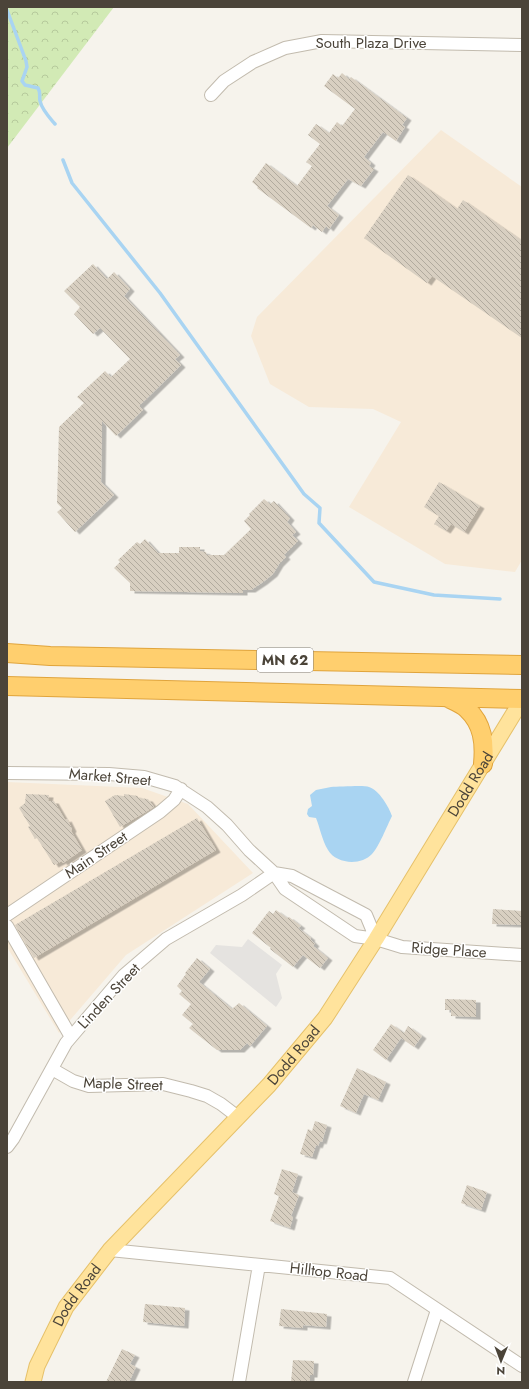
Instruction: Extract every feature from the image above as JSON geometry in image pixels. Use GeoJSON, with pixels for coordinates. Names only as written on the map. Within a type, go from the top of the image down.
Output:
{"type":"FeatureCollection","features":[{"type":"Feature","properties":{"kind":"highway","name":"MN 62"},"geometry":{"type":"LineString","coordinates":[[7,653],[48,656],[522,665]]}},
{"type":"Feature","properties":{"kind":"highway","name":"MN 62"},"geometry":{"type":"LineString","coordinates":[[7,686],[522,700]]}},
{"type":"Feature","properties":{"kind":"highway"},"geometry":{"type":"LineString","coordinates":[[447,698],[466,708],[481,729],[484,740],[483,764]]}},
{"type":"Feature","properties":{"kind":"main road","name":"Dodd Road"},"geometry":{"type":"LineString","coordinates":[[33,1382],[37,1366],[66,1307],[110,1250],[268,1085],[325,1018],[376,939],[522,700]]}},
{"type":"Feature","properties":{"kind":"street","name":"South Plaza Drive"},"geometry":{"type":"LineString","coordinates":[[211,95],[224,81],[253,62],[285,48],[322,41],[522,46]]}},
{"type":"Feature","properties":{"kind":"street","name":"Market Street"},"geometry":{"type":"LineString","coordinates":[[7,773],[109,774],[144,777],[175,786],[207,807],[274,873],[285,889],[354,936],[376,939]]}},
{"type":"Feature","properties":{"kind":"street","name":"Main Street"},"geometry":{"type":"LineString","coordinates":[[7,914],[160,812],[174,800],[181,789]]}},
{"type":"Feature","properties":{"kind":"street"},"geometry":{"type":"LineString","coordinates":[[274,873],[292,876],[366,915],[376,939]]}},
{"type":"Feature","properties":{"kind":"street","name":"Linden Street"},"geometry":{"type":"LineString","coordinates":[[7,1147],[66,1043],[124,975],[166,939],[242,895],[274,873]]}},
{"type":"Feature","properties":{"kind":"street"},"geometry":{"type":"LineString","coordinates":[[7,926],[71,1037]]}},
{"type":"Feature","properties":{"kind":"street","name":"Ridge Place"},"geometry":{"type":"LineString","coordinates":[[376,939],[402,947],[522,955]]}},
{"type":"Feature","properties":{"kind":"street","name":"Maple Street"},"geometry":{"type":"LineString","coordinates":[[52,1069],[73,1081],[89,1086],[163,1084],[191,1091],[207,1096],[221,1104],[238,1117]]}},
{"type":"Feature","properties":{"kind":"street","name":"Hilltop Road"},"geometry":{"type":"LineString","coordinates":[[110,1250],[390,1278],[522,1366]]}},
{"type":"Feature","properties":{"kind":"street"},"geometry":{"type":"LineString","coordinates":[[239,1382],[259,1265]]}},
{"type":"Feature","properties":{"kind":"street"},"geometry":{"type":"LineString","coordinates":[[414,1382],[437,1310]]}},
{"type":"Feature","properties":{"kind":"shaded area"},"geometry":{"type":"Polygon","coordinates":[[[441,130],[522,187],[522,560],[515,572],[445,564],[349,507],[401,422],[373,409],[309,407],[270,384],[251,336],[257,317],[441,130]]]}},
{"type":"Feature","properties":{"kind":"shaded area"},"geometry":{"type":"Polygon","coordinates":[[[7,782],[142,788],[188,804],[253,873],[126,955],[59,1033],[7,947],[7,782]]]}},
{"type":"Feature","properties":{"kind":"shaded area"},"geometry":{"type":"Polygon","coordinates":[[[248,939],[282,965],[276,974],[282,998],[276,1007],[210,953],[216,945],[242,947],[248,939]]]}},
{"type":"Feature","properties":{"kind":"green space"},"geometry":{"type":"Polygon","coordinates":[[[7,7],[114,7],[7,148],[7,7]]]}},
{"type":"Feature","properties":{"kind":"water"},"geometry":{"type":"Polygon","coordinates":[[[331,787],[369,787],[380,795],[389,808],[392,816],[377,847],[367,858],[355,862],[349,862],[343,861],[332,855],[324,842],[316,818],[309,817],[307,814],[308,809],[312,806],[310,795],[316,790],[331,787]]]}},
{"type":"Feature","properties":{"kind":"building"},"geometry":{"type":"Polygon","coordinates":[[[342,73],[349,79],[351,77],[407,118],[402,125],[405,127],[396,141],[383,132],[364,157],[371,163],[369,166],[374,169],[361,186],[348,179],[327,206],[339,215],[329,229],[326,226],[322,232],[313,225],[311,228],[257,188],[258,187],[252,182],[266,163],[297,186],[312,166],[306,162],[320,144],[308,135],[316,124],[329,133],[337,122],[342,126],[355,109],[324,86],[333,74],[338,78],[342,73]]]}},
{"type":"Feature","properties":{"kind":"building"},"geometry":{"type":"Polygon","coordinates":[[[408,175],[457,209],[463,200],[522,241],[522,338],[432,276],[427,283],[364,238],[408,175]]]}},
{"type":"Feature","properties":{"kind":"building"},"geometry":{"type":"Polygon","coordinates":[[[93,264],[107,279],[114,272],[130,289],[124,296],[180,355],[175,359],[181,365],[139,406],[143,410],[116,436],[102,421],[101,482],[114,495],[75,532],[57,512],[62,508],[57,503],[59,427],[84,403],[77,397],[105,371],[111,377],[130,359],[100,328],[93,334],[74,314],[80,307],[64,291],[93,264]]]}},
{"type":"Feature","properties":{"kind":"building"},"geometry":{"type":"Polygon","coordinates":[[[439,482],[480,506],[464,532],[451,524],[446,531],[434,524],[439,516],[424,507],[439,482]]]}},
{"type":"Feature","properties":{"kind":"building"},"geometry":{"type":"Polygon","coordinates":[[[264,499],[270,504],[274,501],[290,518],[287,522],[296,532],[292,535],[298,541],[284,555],[286,557],[279,564],[273,574],[251,590],[243,590],[243,593],[130,591],[130,583],[114,568],[120,562],[118,560],[137,542],[140,544],[145,539],[158,553],[179,553],[179,547],[200,547],[200,551],[206,552],[207,555],[224,555],[251,529],[244,521],[264,499]]]}},
{"type":"Feature","properties":{"kind":"building"},"geometry":{"type":"Polygon","coordinates":[[[26,794],[49,795],[48,801],[54,801],[65,820],[67,819],[72,829],[71,831],[82,850],[63,863],[62,861],[54,865],[37,838],[35,839],[28,827],[30,826],[19,808],[25,803],[26,794]]]}},
{"type":"Feature","properties":{"kind":"building"},"geometry":{"type":"Polygon","coordinates":[[[124,794],[148,799],[154,807],[120,827],[105,801],[115,795],[124,796],[124,794]]]}},
{"type":"Feature","properties":{"kind":"building"},"geometry":{"type":"Polygon","coordinates":[[[197,818],[216,850],[34,958],[15,925],[197,818]]]}},
{"type":"Feature","properties":{"kind":"building"},"geometry":{"type":"Polygon","coordinates":[[[493,909],[522,911],[522,925],[492,924],[493,909]]]}},
{"type":"Feature","properties":{"kind":"building"},"geometry":{"type":"Polygon","coordinates":[[[276,910],[301,926],[298,928],[311,938],[310,939],[315,944],[313,946],[328,958],[320,968],[303,955],[293,967],[252,933],[269,911],[273,914],[276,910]]]}},
{"type":"Feature","properties":{"kind":"building"},"geometry":{"type":"Polygon","coordinates":[[[197,958],[210,969],[199,982],[232,1009],[239,1003],[267,1026],[250,1046],[247,1043],[240,1050],[217,1050],[189,1028],[193,1024],[182,1015],[191,1004],[179,994],[182,991],[177,986],[197,958]]]}},
{"type":"Feature","properties":{"kind":"building"},"geometry":{"type":"Polygon","coordinates":[[[445,999],[476,1000],[476,1017],[451,1016],[451,1010],[445,1010],[445,999]]]}},
{"type":"Feature","properties":{"kind":"building"},"geometry":{"type":"Polygon","coordinates":[[[391,1024],[404,1033],[408,1026],[422,1036],[414,1047],[401,1038],[386,1060],[373,1050],[391,1024]]]}},
{"type":"Feature","properties":{"kind":"building"},"geometry":{"type":"Polygon","coordinates":[[[357,1068],[386,1082],[378,1100],[364,1094],[356,1113],[340,1106],[357,1068]]]}},
{"type":"Feature","properties":{"kind":"building"},"geometry":{"type":"Polygon","coordinates":[[[315,1121],[327,1125],[322,1142],[320,1141],[318,1146],[316,1145],[312,1157],[300,1154],[308,1129],[312,1131],[315,1121]]]}},
{"type":"Feature","properties":{"kind":"building"},"geometry":{"type":"Polygon","coordinates":[[[282,1169],[298,1174],[292,1192],[299,1195],[291,1216],[293,1217],[290,1228],[270,1221],[279,1196],[274,1194],[282,1169]]]}},
{"type":"Feature","properties":{"kind":"building"},"geometry":{"type":"Polygon","coordinates":[[[467,1185],[487,1192],[481,1210],[461,1203],[467,1185]]]}},
{"type":"Feature","properties":{"kind":"building"},"geometry":{"type":"Polygon","coordinates":[[[145,1304],[185,1308],[184,1326],[143,1322],[145,1304]]]}},
{"type":"Feature","properties":{"kind":"building"},"geometry":{"type":"Polygon","coordinates":[[[281,1309],[327,1314],[326,1327],[303,1325],[303,1328],[279,1326],[281,1309]]]}},
{"type":"Feature","properties":{"kind":"building"},"geometry":{"type":"Polygon","coordinates":[[[122,1349],[135,1355],[130,1364],[136,1367],[129,1382],[106,1382],[122,1349]]]}},
{"type":"Feature","properties":{"kind":"building"},"geometry":{"type":"Polygon","coordinates":[[[293,1360],[314,1361],[313,1375],[310,1375],[310,1382],[291,1382],[293,1360]]]}},
{"type":"Feature","properties":{"kind":"waterway"},"geometry":{"type":"LineString","coordinates":[[7,10],[26,61],[27,67],[22,81],[25,85],[38,88],[42,107],[55,124]]}},
{"type":"Feature","properties":{"kind":"waterway"},"geometry":{"type":"LineString","coordinates":[[63,160],[72,183],[160,293],[304,494],[320,508],[319,523],[374,582],[434,595],[500,599]]}}]}
